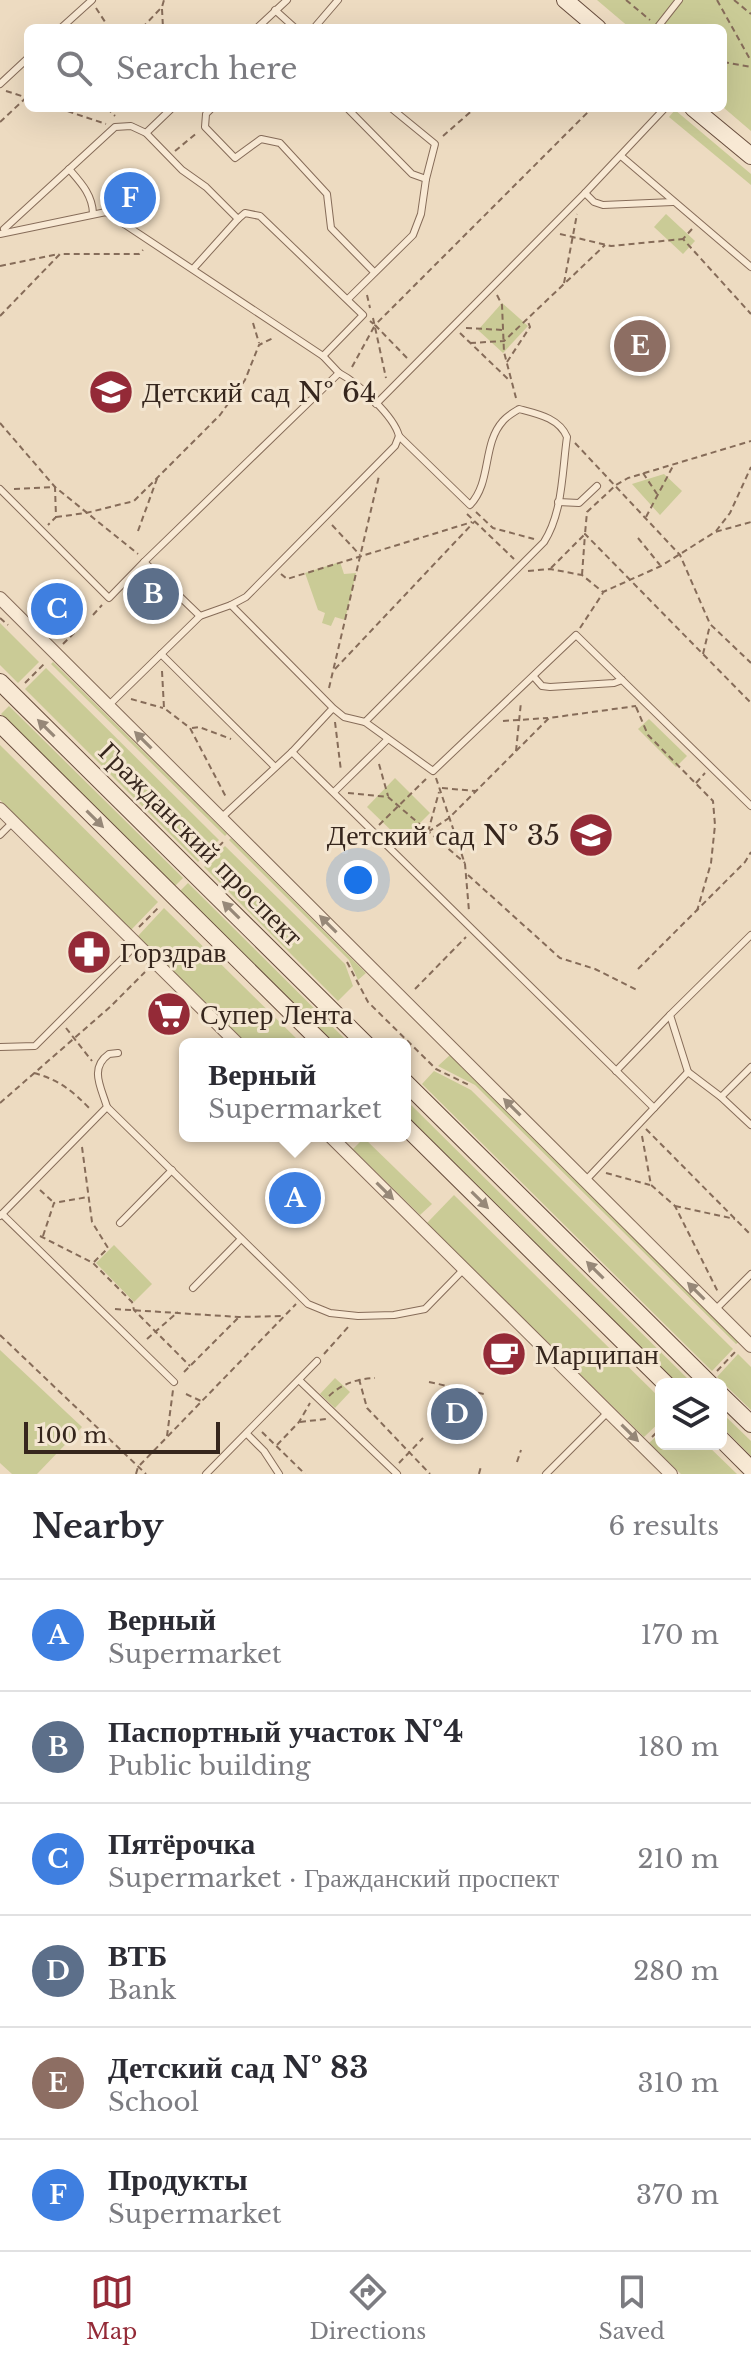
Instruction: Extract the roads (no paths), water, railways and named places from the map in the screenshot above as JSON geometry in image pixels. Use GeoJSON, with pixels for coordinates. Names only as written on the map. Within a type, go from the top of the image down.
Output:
{"type":"FeatureCollection","features":[{"type":"Feature","properties":{"kind":"main road"},"geometry":{"type":"LineString","coordinates":[[565,0],[593,24]]}},
{"type":"Feature","properties":{"kind":"main road"},"geometry":{"type":"LineString","coordinates":[[698,112],[751,156]]}},
{"type":"Feature","properties":{"kind":"main road","name":"Гражданский проспект"},"geometry":{"type":"LineString","coordinates":[[0,682],[360,1038]]}},
{"type":"Feature","properties":{"kind":"main road","name":"Гражданский проспект"},"geometry":{"type":"LineString","coordinates":[[0,724],[317,1038]]}},
{"type":"Feature","properties":{"kind":"main road"},"geometry":{"type":"LineString","coordinates":[[411,1088],[713,1378]]}},
{"type":"Feature","properties":{"kind":"main road"},"geometry":{"type":"LineString","coordinates":[[411,1132],[660,1378]]}},
{"type":"Feature","properties":{"kind":"main road"},"geometry":{"type":"LineString","coordinates":[[727,1401],[751,1424]]}},
{"type":"Feature","properties":{"kind":"main road"},"geometry":{"type":"LineString","coordinates":[[727,1445],[751,1469]]}},
{"type":"Feature","properties":{"kind":"street"},"geometry":{"type":"LineString","coordinates":[[0,598],[715,1310],[744,1349]]}},
{"type":"Feature","properties":{"kind":"street"},"geometry":{"type":"LineString","coordinates":[[0,809],[135,938],[232,1038]]}},
{"type":"Feature","properties":{"kind":"street"},"geometry":{"type":"LineString","coordinates":[[336,1142],[671,1474]]}},
{"type":"Feature","properties":{"kind":"lane"},"geometry":{"type":"LineString","coordinates":[[65,24],[92,0]]}},
{"type":"Feature","properties":{"kind":"lane"},"geometry":{"type":"LineString","coordinates":[[261,24],[287,0]]}},
{"type":"Feature","properties":{"kind":"lane"},"geometry":{"type":"LineString","coordinates":[[317,24],[338,0]]}},
{"type":"Feature","properties":{"kind":"lane"},"geometry":{"type":"LineString","coordinates":[[661,24],[679,0]]}},
{"type":"Feature","properties":{"kind":"lane"},"geometry":{"type":"LineString","coordinates":[[275,10],[291,24]]}},
{"type":"Feature","properties":{"kind":"lane"},"geometry":{"type":"LineString","coordinates":[[0,86],[24,62]]}},
{"type":"Feature","properties":{"kind":"lane"},"geometry":{"type":"LineString","coordinates":[[146,133],[168,112]]}},
{"type":"Feature","properties":{"kind":"lane"},"geometry":{"type":"LineString","coordinates":[[208,112],[205,127],[242,165]]}},
{"type":"Feature","properties":{"kind":"lane"},"geometry":{"type":"LineString","coordinates":[[351,112],[412,174],[426,179]]}},
{"type":"Feature","properties":{"kind":"lane"},"geometry":{"type":"LineString","coordinates":[[348,299],[413,235],[421,214],[435,144],[396,112]]}},
{"type":"Feature","properties":{"kind":"lane"},"geometry":{"type":"LineString","coordinates":[[376,404],[661,112]]}},
{"type":"Feature","properties":{"kind":"lane"},"geometry":{"type":"LineString","coordinates":[[1,233],[119,126],[146,133],[168,157],[206,187],[238,219]]}},
{"type":"Feature","properties":{"kind":"lane"},"geometry":{"type":"LineString","coordinates":[[235,158],[261,139],[280,143],[327,194],[331,228],[374,272]]}},
{"type":"Feature","properties":{"kind":"lane"},"geometry":{"type":"LineString","coordinates":[[621,156],[751,267]]}},
{"type":"Feature","properties":{"kind":"lane"},"geometry":{"type":"LineString","coordinates":[[69,169],[88,191],[93,213]]}},
{"type":"Feature","properties":{"kind":"lane"},"geometry":{"type":"LineString","coordinates":[[583,195],[603,205],[673,202]]}},
{"type":"Feature","properties":{"kind":"lane"},"geometry":{"type":"LineString","coordinates":[[1,233],[106,212],[323,356],[376,404],[396,426],[399,436],[470,505],[483,487],[492,445],[501,422],[519,409],[545,416],[564,429],[567,437],[554,526],[544,542],[365,722]]}},
{"type":"Feature","properties":{"kind":"lane"},"geometry":{"type":"LineString","coordinates":[[193,269],[245,213],[260,216],[363,315],[323,356]]}},
{"type":"Feature","properties":{"kind":"lane"},"geometry":{"type":"LineString","coordinates":[[0,490],[109,598],[143,559],[339,373]]}},
{"type":"Feature","properties":{"kind":"lane"},"geometry":{"type":"LineString","coordinates":[[109,706],[200,616],[246,597],[395,446],[399,436]]}},
{"type":"Feature","properties":{"kind":"lane"},"geometry":{"type":"LineString","coordinates":[[558,502],[579,503],[597,486]]}},
{"type":"Feature","properties":{"kind":"lane"},"geometry":{"type":"LineString","coordinates":[[143,559],[200,616]]}},
{"type":"Feature","properties":{"kind":"lane"},"geometry":{"type":"LineString","coordinates":[[231,605],[333,708],[344,717],[365,722],[433,771],[576,635],[751,806]]}},
{"type":"Feature","properties":{"kind":"lane"},"geometry":{"type":"LineString","coordinates":[[161,654],[275,767]]}},
{"type":"Feature","properties":{"kind":"lane"},"geometry":{"type":"LineString","coordinates":[[534,677],[542,686],[550,687],[622,680]]}},
{"type":"Feature","properties":{"kind":"lane"},"geometry":{"type":"LineString","coordinates":[[221,818],[292,752],[333,708]]}},
{"type":"Feature","properties":{"kind":"lane"},"geometry":{"type":"LineString","coordinates":[[334,792],[388,739]]}},
{"type":"Feature","properties":{"kind":"lane"},"geometry":{"type":"LineString","coordinates":[[292,752],[654,1108]]}},
{"type":"Feature","properties":{"kind":"lane"},"geometry":{"type":"LineString","coordinates":[[0,835],[13,822]]}},
{"type":"Feature","properties":{"kind":"lane"},"geometry":{"type":"LineString","coordinates":[[616,1071],[751,935]]}},
{"type":"Feature","properties":{"kind":"lane"},"geometry":{"type":"LineString","coordinates":[[0,1047],[35,1046],[135,938]]}},
{"type":"Feature","properties":{"kind":"lane"},"geometry":{"type":"LineString","coordinates":[[670,1015],[688,1072],[751,1125]]}},
{"type":"Feature","properties":{"kind":"lane"},"geometry":{"type":"LineString","coordinates":[[118,1053],[109,1054],[98,1066],[96,1075],[107,1107],[308,1304],[330,1313],[358,1316],[394,1315],[425,1309],[464,1269]]}},
{"type":"Feature","properties":{"kind":"lane"},"geometry":{"type":"LineString","coordinates":[[721,1097],[751,1067]]}},
{"type":"Feature","properties":{"kind":"lane"},"geometry":{"type":"LineString","coordinates":[[586,1180],[688,1072]]}},
{"type":"Feature","properties":{"kind":"lane"},"geometry":{"type":"LineString","coordinates":[[107,1107],[1,1215],[174,1382]]}},
{"type":"Feature","properties":{"kind":"lane"},"geometry":{"type":"LineString","coordinates":[[120,1223],[172,1170]]}},
{"type":"Feature","properties":{"kind":"lane"},"geometry":{"type":"LineString","coordinates":[[193,1288],[241,1239]]}},
{"type":"Feature","properties":{"kind":"lane"},"geometry":{"type":"LineString","coordinates":[[715,1310],[751,1274]]}},
{"type":"Feature","properties":{"kind":"lane"},"geometry":{"type":"LineString","coordinates":[[206,1474],[317,1361]]}},
{"type":"Feature","properties":{"kind":"lane"},"geometry":{"type":"LineString","coordinates":[[299,1380],[395,1472]]}},
{"type":"Feature","properties":{"kind":"lane"},"geometry":{"type":"LineString","coordinates":[[546,1474],[608,1412]]}},
{"type":"Feature","properties":{"kind":"lane"},"geometry":{"type":"LineString","coordinates":[[247,1434],[264,1451],[277,1473]]}},
{"type":"Feature","properties":{"kind":"place","name":"Продукты"},"geometry":{"type":"Point","coordinates":[130,198]}},
{"type":"Feature","properties":{"kind":"place","name":"Детский сад № 83"},"geometry":{"type":"Point","coordinates":[640,346]}},
{"type":"Feature","properties":{"kind":"place","name":"Детский сад № 64"},"geometry":{"type":"Point","coordinates":[111,392]}},
{"type":"Feature","properties":{"kind":"place","name":"Паспортный участок №4"},"geometry":{"type":"Point","coordinates":[153,594]}},
{"type":"Feature","properties":{"kind":"place","name":"Пятёрочка"},"geometry":{"type":"Point","coordinates":[57,609]}},
{"type":"Feature","properties":{"kind":"place","name":"Детский сад № 35"},"geometry":{"type":"Point","coordinates":[591,835]}},
{"type":"Feature","properties":{"kind":"place","name":"Горздрав"},"geometry":{"type":"Point","coordinates":[89,952]}},
{"type":"Feature","properties":{"kind":"place","name":"Супер Лента"},"geometry":{"type":"Point","coordinates":[169,1014]}},
{"type":"Feature","properties":{"kind":"place","name":"Верный"},"geometry":{"type":"Point","coordinates":[295,1198]}},
{"type":"Feature","properties":{"kind":"place","name":"Марципан"},"geometry":{"type":"Point","coordinates":[504,1354]}},
{"type":"Feature","properties":{"kind":"place","name":"ВТБ"},"geometry":{"type":"Point","coordinates":[457,1414]}}]}
